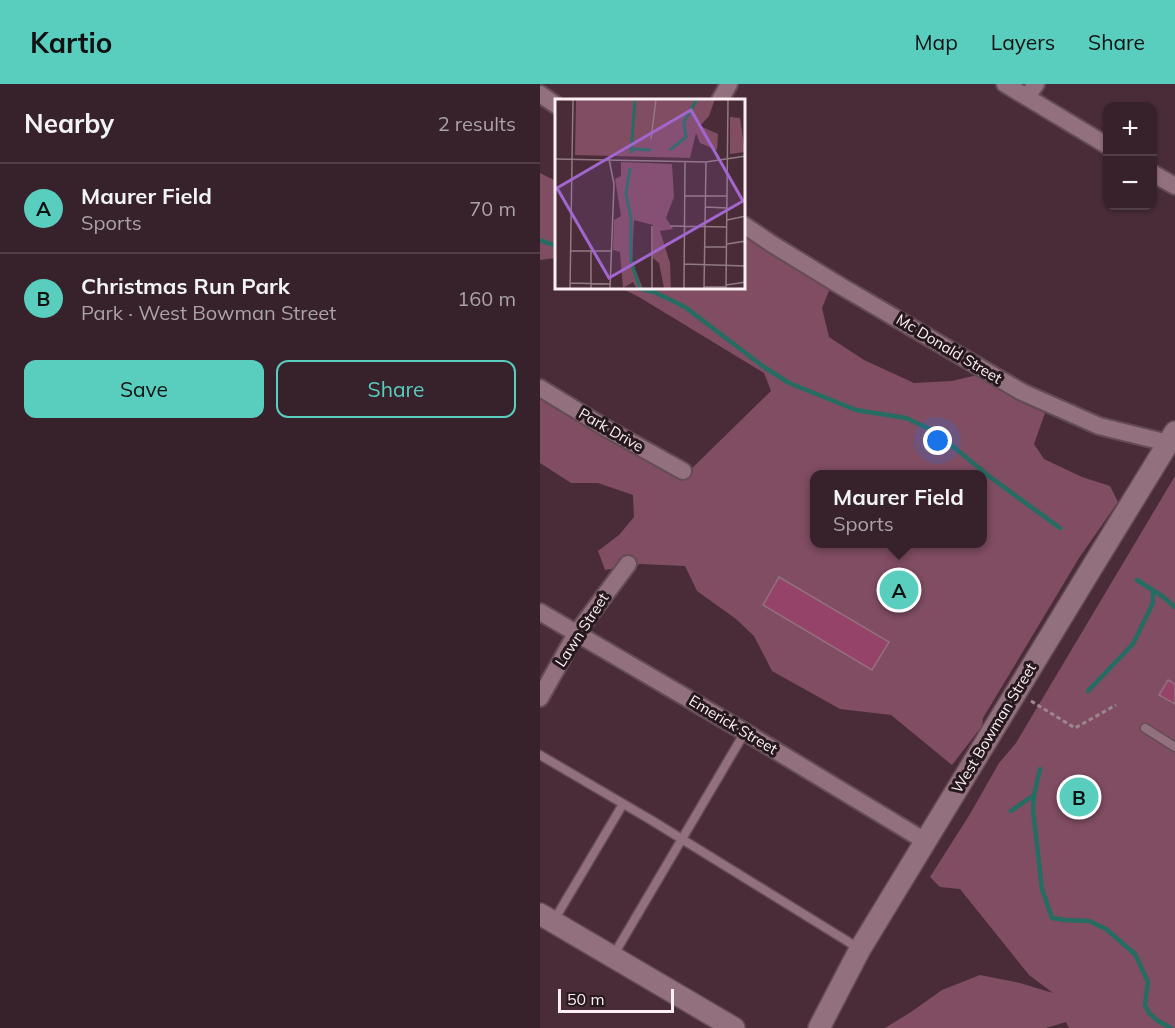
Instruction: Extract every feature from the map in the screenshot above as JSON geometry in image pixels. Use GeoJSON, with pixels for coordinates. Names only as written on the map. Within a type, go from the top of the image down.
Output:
{"type":"FeatureCollection","features":[{"type":"Feature","properties":{"kind":"street"},"geometry":{"type":"LineString","coordinates":[[721,99],[729,84]]}},
{"type":"Feature","properties":{"kind":"street"},"geometry":{"type":"LineString","coordinates":[[1005,84],[1032,91],[1103,143]]}},
{"type":"Feature","properties":{"kind":"street"},"geometry":{"type":"LineString","coordinates":[[540,94],[555,104]]}},
{"type":"Feature","properties":{"kind":"street"},"geometry":{"type":"LineString","coordinates":[[1157,176],[1175,186]]}},
{"type":"Feature","properties":{"kind":"street","name":"Mc Donald Street"},"geometry":{"type":"LineString","coordinates":[[746,226],[839,285],[1022,392],[1099,426],[1172,438]]}},
{"type":"Feature","properties":{"kind":"street","name":"Park Drive"},"geometry":{"type":"LineString","coordinates":[[540,388],[683,471]]}},
{"type":"Feature","properties":{"kind":"street","name":"West Bowman Street"},"geometry":{"type":"LineString","coordinates":[[819,1028],[860,949],[1172,438]]}},
{"type":"Feature","properties":{"kind":"street","name":"Lawn Street"},"geometry":{"type":"LineString","coordinates":[[540,698],[576,634],[628,564]]}},
{"type":"Feature","properties":{"kind":"street","name":"Emerick Street"},"geometry":{"type":"LineString","coordinates":[[540,612],[925,841]]}},
{"type":"Feature","properties":{"kind":"street"},"geometry":{"type":"LineString","coordinates":[[547,918],[734,1028]]}},
{"type":"Feature","properties":{"kind":"lane"},"geometry":{"type":"LineString","coordinates":[[1145,728],[1175,747]]}},
{"type":"Feature","properties":{"kind":"lane"},"geometry":{"type":"LineString","coordinates":[[612,957],[745,732]]}},
{"type":"Feature","properties":{"kind":"lane"},"geometry":{"type":"LineString","coordinates":[[540,755],[860,949]]}},
{"type":"Feature","properties":{"kind":"lane"},"geometry":{"type":"LineString","coordinates":[[547,918],[623,804]]}},
{"type":"Feature","properties":{"kind":"path"},"geometry":{"type":"LineString","coordinates":[[1031,701],[1075,728],[1116,705]]}},
{"type":"Feature","properties":{"kind":"shaded area"},"geometry":{"type":"Polygon","coordinates":[[[540,173],[555,180],[555,258],[540,260],[540,173]]]}},
{"type":"Feature","properties":{"kind":"shaded area"},"geometry":{"type":"Polygon","coordinates":[[[746,232],[831,286],[822,308],[829,337],[864,360],[914,383],[952,381],[977,375],[1018,401],[1045,413],[1034,444],[1044,459],[1082,477],[1110,486],[1118,502],[1079,558],[983,718],[982,726],[952,765],[891,715],[840,709],[772,671],[754,636],[736,619],[697,591],[685,566],[641,564],[605,570],[598,551],[619,535],[634,517],[633,495],[598,483],[571,483],[540,463],[540,392],[684,476],[771,391],[764,373],[625,290],[746,290],[746,232]]]}},
{"type":"Feature","properties":{"kind":"shaded area"},"geometry":{"type":"Polygon","coordinates":[[[1175,476],[1175,1028],[1069,1028],[1066,1022],[1046,1028],[885,1028],[942,990],[980,975],[1020,983],[1053,993],[1029,975],[960,889],[940,887],[930,877],[999,763],[1016,743],[1175,476]]]}},
{"type":"Feature","properties":{"kind":"building"},"geometry":{"type":"Polygon","coordinates":[[[779,577],[889,642],[872,670],[763,605],[779,577]]]}},
{"type":"Feature","properties":{"kind":"building"},"geometry":{"type":"Polygon","coordinates":[[[1168,680],[1175,684],[1175,704],[1159,695],[1168,680]]]}},
{"type":"Feature","properties":{"kind":"waterway"},"geometry":{"type":"LineString","coordinates":[[540,240],[555,246]]}},
{"type":"Feature","properties":{"kind":"waterway"},"geometry":{"type":"LineString","coordinates":[[646,290],[685,307],[764,367],[789,383],[856,410],[906,418],[934,431],[981,470]]}},
{"type":"Feature","properties":{"kind":"waterway"},"geometry":{"type":"LineString","coordinates":[[987,475],[1060,528]]}},
{"type":"Feature","properties":{"kind":"waterway"},"geometry":{"type":"LineString","coordinates":[[1137,580],[1175,607]]}},
{"type":"Feature","properties":{"kind":"waterway"},"geometry":{"type":"LineString","coordinates":[[1088,691],[1133,644],[1153,603],[1153,590]]}},
{"type":"Feature","properties":{"kind":"waterway"},"geometry":{"type":"LineString","coordinates":[[1011,811],[1034,795],[1040,769]]}},
{"type":"Feature","properties":{"kind":"waterway"},"geometry":{"type":"LineString","coordinates":[[1034,795],[1033,810],[1042,889],[1052,918],[1089,921],[1106,929],[1135,954],[1148,982],[1145,1005],[1149,1013],[1158,1021],[1171,1028]]}},
{"type":"Feature","properties":{"kind":"place","name":"Maurer Field"},"geometry":{"type":"Point","coordinates":[899,590]}},
{"type":"Feature","properties":{"kind":"place","name":"Christmas Run Park"},"geometry":{"type":"Point","coordinates":[1079,797]}}]}
